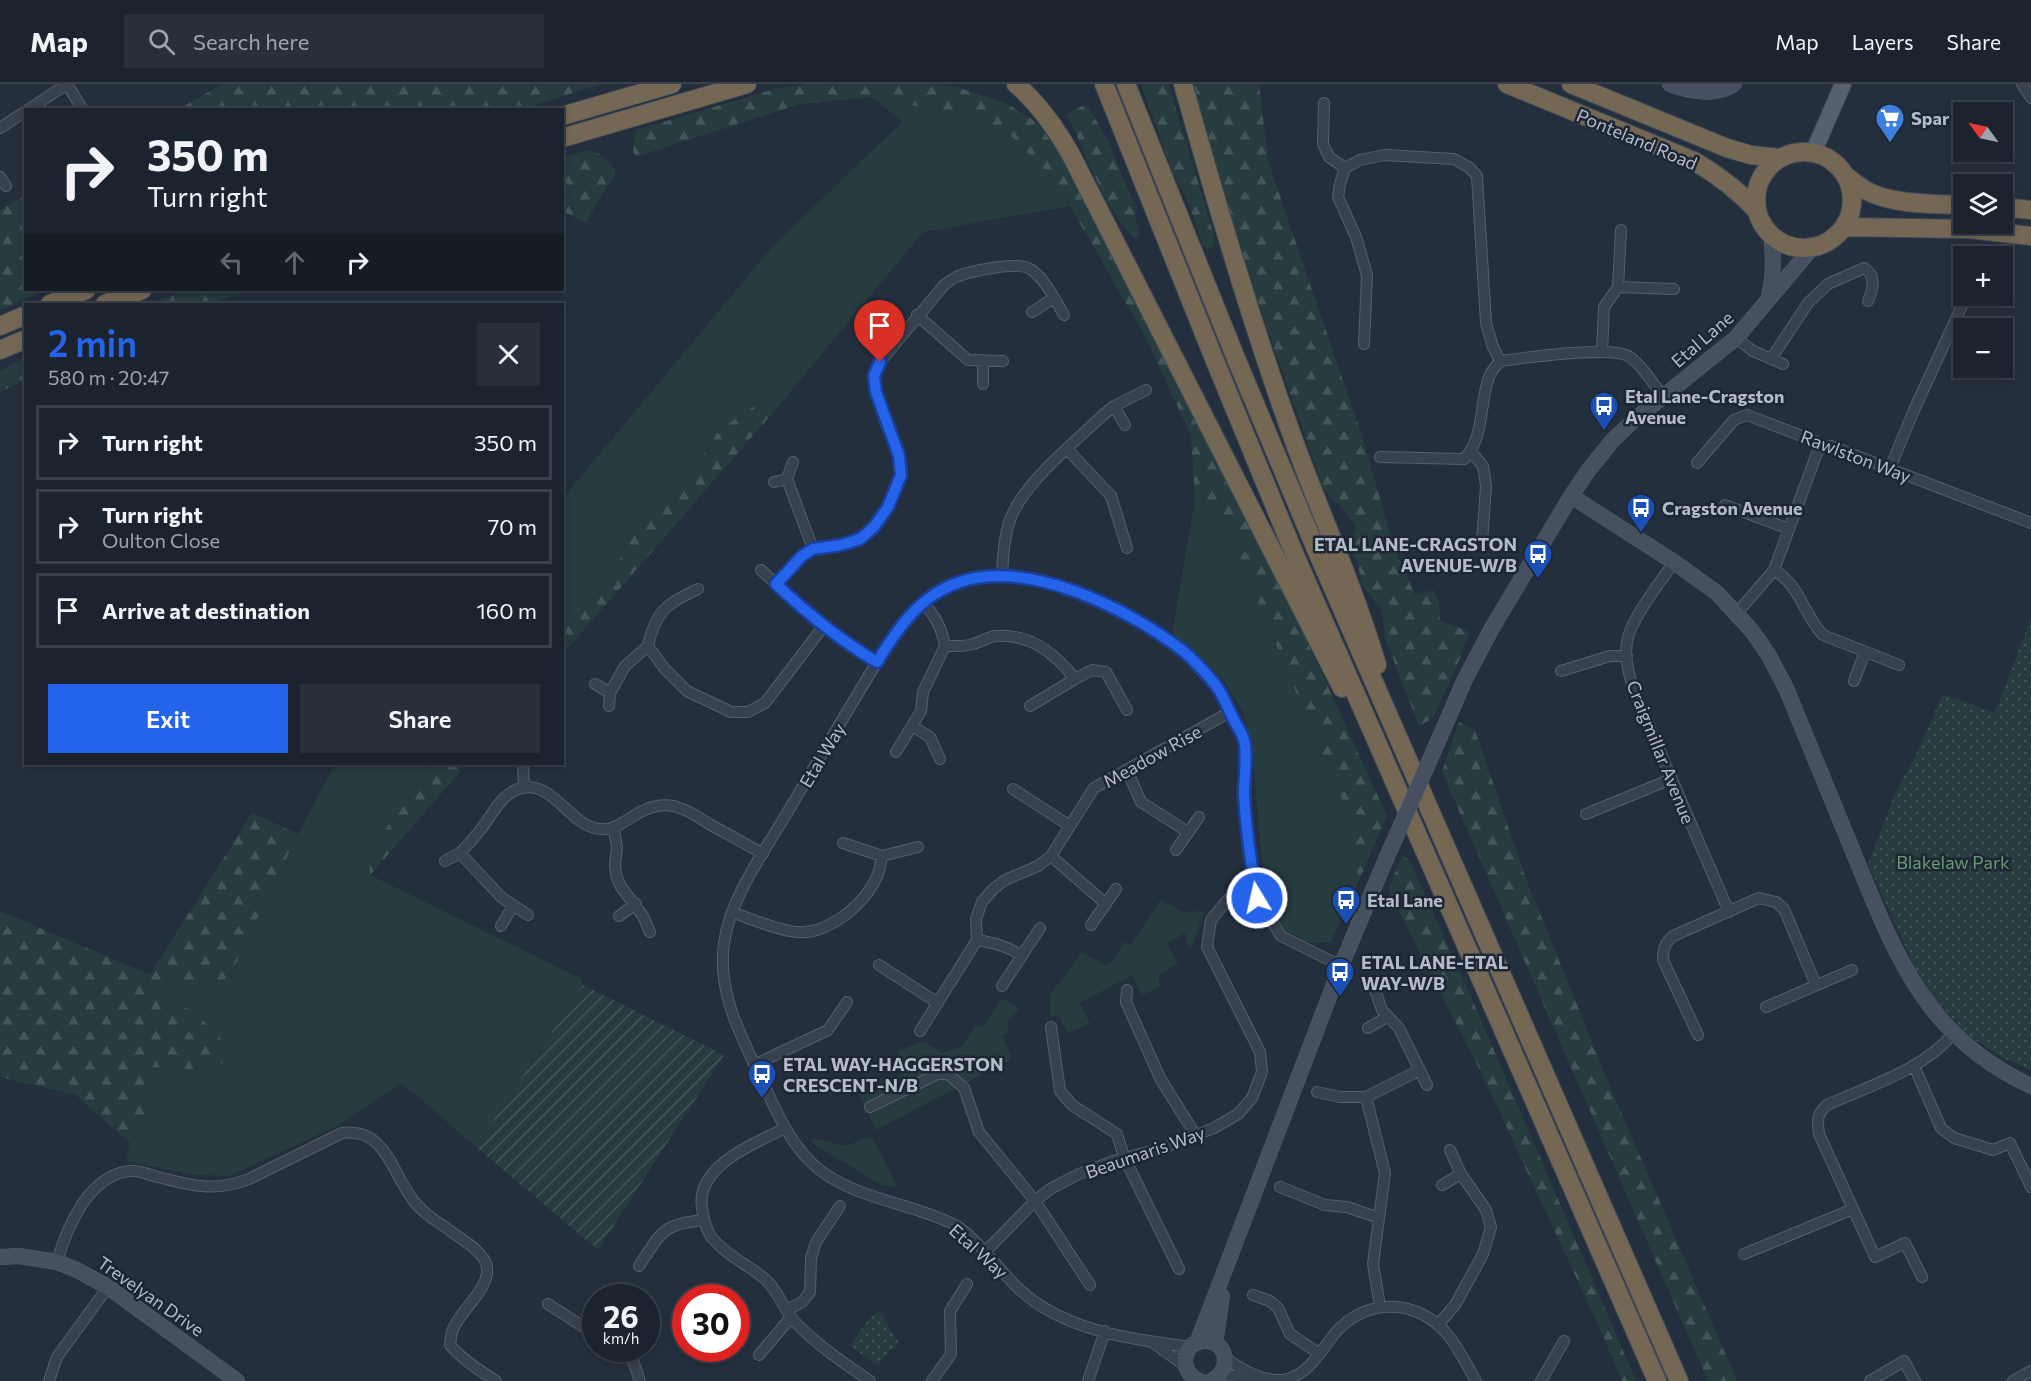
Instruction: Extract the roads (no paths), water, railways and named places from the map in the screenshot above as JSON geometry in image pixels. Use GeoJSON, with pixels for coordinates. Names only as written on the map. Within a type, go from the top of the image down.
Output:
{"type":"FeatureCollection","features":[{"type":"Feature","properties":{"kind":"highway"},"geometry":{"type":"LineString","coordinates":[[564,115],[672,84]]}},
{"type":"Feature","properties":{"kind":"highway"},"geometry":{"type":"LineString","coordinates":[[564,137],[747,84]]}},
{"type":"Feature","properties":{"kind":"highway"},"geometry":{"type":"LineString","coordinates":[[1016,84],[1041,109],[1070,153],[1334,675],[1378,746]]}},
{"type":"Feature","properties":{"kind":"highway"},"geometry":{"type":"LineString","coordinates":[[1104,84],[1294,553],[1657,1381]]}},
{"type":"Feature","properties":{"kind":"highway"},"geometry":{"type":"LineString","coordinates":[[1126,84],[1235,356],[1398,739],[1679,1381]]}},
{"type":"Feature","properties":{"kind":"highway","name":"Ponteland Road"},"geometry":{"type":"LineString","coordinates":[[1507,84],[1694,161],[1741,193],[1756,211]]}},
{"type":"Feature","properties":{"kind":"highway","name":"Ponteland Road"},"geometry":{"type":"LineString","coordinates":[[1571,84],[1727,148],[1751,155],[1780,158]]}},
{"type":"Feature","properties":{"kind":"highway"},"geometry":{"type":"LineString","coordinates":[[1184,86],[1238,274],[1295,443],[1366,627],[1398,739]]}},
{"type":"Feature","properties":{"kind":"highway"},"geometry":{"type":"LineString","coordinates":[[1846,176],[1852,197],[1851,207],[1844,227],[1830,240],[1812,248],[1797,248],[1783,244],[1765,229],[1756,211],[1755,199],[1760,181],[1770,166],[1780,158],[1791,154],[1813,153],[1826,158],[1867,191],[1887,198],[1928,204],[1953,205]]}},
{"type":"Feature","properties":{"kind":"highway"},"geometry":{"type":"LineString","coordinates":[[2013,208],[2031,210]]}},
{"type":"Feature","properties":{"kind":"highway"},"geometry":{"type":"LineString","coordinates":[[1844,227],[1969,229],[2031,236]]}},
{"type":"Feature","properties":{"kind":"highway"},"geometry":{"type":"LineString","coordinates":[[53,303],[83,291]]}},
{"type":"Feature","properties":{"kind":"highway"},"geometry":{"type":"LineString","coordinates":[[108,303],[139,291]]}},
{"type":"Feature","properties":{"kind":"highway"},"geometry":{"type":"LineString","coordinates":[[0,326],[24,316]]}},
{"type":"Feature","properties":{"kind":"highway"},"geometry":{"type":"LineString","coordinates":[[0,350],[24,340]]}},
{"type":"Feature","properties":{"kind":"main road"},"geometry":{"type":"LineString","coordinates":[[1813,153],[1843,84]]}},
{"type":"Feature","properties":{"kind":"street"},"geometry":{"type":"LineString","coordinates":[[30,108],[66,84],[82,108]]}},
{"type":"Feature","properties":{"kind":"street"},"geometry":{"type":"LineString","coordinates":[[1670,84],[1683,89],[1706,92],[1734,84]]}},
{"type":"Feature","properties":{"kind":"street"},"geometry":{"type":"LineString","coordinates":[[2022,84],[2031,98]]}},
{"type":"Feature","properties":{"kind":"street"},"geometry":{"type":"LineString","coordinates":[[1324,103],[1323,144],[1329,157],[1345,168]]}},
{"type":"Feature","properties":{"kind":"street"},"geometry":{"type":"LineString","coordinates":[[0,128],[24,112]]}},
{"type":"Feature","properties":{"kind":"street"},"geometry":{"type":"LineString","coordinates":[[1364,344],[1367,275],[1356,237],[1338,197],[1345,168],[1360,160],[1384,155],[1454,159],[1470,168],[1477,176],[1485,323],[1500,361]]}},
{"type":"Feature","properties":{"kind":"street"},"geometry":{"type":"LineString","coordinates":[[1602,352],[1604,307],[1618,287],[1621,230]]}},
{"type":"Feature","properties":{"kind":"street","name":"Etal Lane"},"geometry":{"type":"LineString","coordinates":[[1768,299],[1774,278],[1771,236]]}},
{"type":"Feature","properties":{"kind":"street","name":"Etal Lane"},"geometry":{"type":"LineString","coordinates":[[1190,1375],[1186,1356],[1194,1345],[1227,1266],[1341,966],[1465,679],[1492,628],[1571,496],[1612,441],[1663,396],[1736,338],[1812,248]]}},
{"type":"Feature","properties":{"kind":"street"},"geometry":{"type":"LineString","coordinates":[[776,584],[802,556],[813,549],[841,545],[860,539],[874,527],[888,507],[901,475],[899,456],[876,392],[874,376],[880,362],[944,285],[955,277],[968,273],[1017,265],[1028,267],[1038,275],[1064,315]]}},
{"type":"Feature","properties":{"kind":"street"},"geometry":{"type":"LineString","coordinates":[[1771,359],[1808,303],[1828,284],[1864,268],[1873,280],[1873,290],[1868,301]]}},
{"type":"Feature","properties":{"kind":"street"},"geometry":{"type":"LineString","coordinates":[[1618,287],[1674,289]]}},
{"type":"Feature","properties":{"kind":"street"},"geometry":{"type":"LineString","coordinates":[[1032,312],[1054,298]]}},
{"type":"Feature","properties":{"kind":"street"},"geometry":{"type":"LineString","coordinates":[[917,315],[968,360],[1003,361]]}},
{"type":"Feature","properties":{"kind":"street"},"geometry":{"type":"LineString","coordinates":[[1890,468],[1914,410],[1953,328]]}},
{"type":"Feature","properties":{"kind":"street"},"geometry":{"type":"LineString","coordinates":[[1736,338],[1753,351],[1783,364]]}},
{"type":"Feature","properties":{"kind":"street"},"geometry":{"type":"LineString","coordinates":[[1380,457],[1464,459],[1471,452],[1477,439],[1489,375],[1500,361],[1602,352],[1627,355],[1663,396]]}},
{"type":"Feature","properties":{"kind":"street"},"geometry":{"type":"LineString","coordinates":[[983,360],[983,384]]}},
{"type":"Feature","properties":{"kind":"street"},"geometry":{"type":"LineString","coordinates":[[1002,575],[1004,546],[1010,518],[1023,495],[1067,449],[1114,406],[1146,390]]}},
{"type":"Feature","properties":{"kind":"street"},"geometry":{"type":"LineString","coordinates":[[1114,406],[1125,425]]}},
{"type":"Feature","properties":{"kind":"street","name":"Rawlston Way"},"geometry":{"type":"LineString","coordinates":[[1697,463],[1734,420],[1747,414],[1815,441],[1822,447],[1831,446],[2031,523]]}},
{"type":"Feature","properties":{"kind":"street"},"geometry":{"type":"LineString","coordinates":[[1737,613],[1774,570],[1817,453],[1822,447]]}},
{"type":"Feature","properties":{"kind":"street"},"geometry":{"type":"LineString","coordinates":[[1067,449],[1111,496],[1127,548]]}},
{"type":"Feature","properties":{"kind":"street"},"geometry":{"type":"LineString","coordinates":[[1471,452],[1483,466],[1486,486],[1482,542]]}},
{"type":"Feature","properties":{"kind":"street"},"geometry":{"type":"LineString","coordinates":[[793,462],[787,479],[813,549]]}},
{"type":"Feature","properties":{"kind":"street"},"geometry":{"type":"LineString","coordinates":[[774,482],[787,479]]}},
{"type":"Feature","properties":{"kind":"street"},"geometry":{"type":"LineString","coordinates":[[1571,496],[1674,562],[1717,593],[1752,631],[1768,654],[1786,688],[1883,924],[1915,987],[1953,1034],[1987,1061],[2031,1086]]}},
{"type":"Feature","properties":{"kind":"street"},"geometry":{"type":"LineString","coordinates":[[1725,505],[1789,529]]}},
{"type":"Feature","properties":{"kind":"street","name":"Craigmillar Avenue"},"geometry":{"type":"LineString","coordinates":[[1674,562],[1633,625],[1627,641],[1629,675],[1729,912]]}},
{"type":"Feature","properties":{"kind":"street"},"geometry":{"type":"LineString","coordinates":[[761,570],[823,627],[877,662]]}},
{"type":"Feature","properties":{"kind":"street"},"geometry":{"type":"LineString","coordinates":[[1774,570],[1785,577],[1796,590],[1816,627],[1823,635],[1899,665]]}},
{"type":"Feature","properties":{"kind":"street","name":"Etal Way"},"geometry":{"type":"LineString","coordinates":[[1194,1345],[1152,1342],[1074,1323],[1042,1307],[1018,1288],[985,1252],[957,1227],[916,1208],[865,1194],[823,1172],[801,1154],[785,1128],[754,1065],[726,997],[723,944],[732,912],[763,854],[896,631],[923,602],[939,591],[981,576],[1002,575],[1038,581],[1079,592],[1108,604],[1140,622],[1184,652],[1217,688],[1244,741],[1244,795],[1257,898],[1281,936],[1341,966]]}},
{"type":"Feature","properties":{"kind":"street"},"geometry":{"type":"LineString","coordinates":[[609,706],[610,693],[626,666],[648,646],[651,631],[658,617],[674,600],[698,590]]}},
{"type":"Feature","properties":{"kind":"street"},"geometry":{"type":"LineString","coordinates":[[896,752],[921,711],[923,692],[945,646],[942,631],[934,614],[923,602]]}},
{"type":"Feature","properties":{"kind":"street"},"geometry":{"type":"LineString","coordinates":[[648,646],[665,669],[687,691],[731,712],[748,712],[765,703],[823,627]]}},
{"type":"Feature","properties":{"kind":"street"},"geometry":{"type":"LineString","coordinates":[[945,646],[971,645],[993,636],[1020,636],[1055,655],[1075,679]]}},
{"type":"Feature","properties":{"kind":"street"},"geometry":{"type":"LineString","coordinates":[[1854,681],[1865,652]]}},
{"type":"Feature","properties":{"kind":"street"},"geometry":{"type":"LineString","coordinates":[[1561,670],[1610,656],[1627,656]]}},
{"type":"Feature","properties":{"kind":"street"},"geometry":{"type":"LineString","coordinates":[[1030,706],[1092,670],[1106,672],[1127,710]]}},
{"type":"Feature","properties":{"kind":"street"},"geometry":{"type":"LineString","coordinates":[[595,684],[610,693]]}},
{"type":"Feature","properties":{"kind":"street","name":"Meadow Rise"},"geometry":{"type":"LineString","coordinates":[[920,1031],[977,940],[976,919],[982,902],[993,889],[1005,880],[1038,866],[1051,856],[1094,788],[1230,712]]}},
{"type":"Feature","properties":{"kind":"street"},"geometry":{"type":"LineString","coordinates":[[912,726],[930,737],[940,759]]}},
{"type":"Feature","properties":{"kind":"street"},"geometry":{"type":"LineString","coordinates":[[523,765],[524,787]]}},
{"type":"Feature","properties":{"kind":"street"},"geometry":{"type":"LineString","coordinates":[[1127,770],[1141,802],[1188,832]]}},
{"type":"Feature","properties":{"kind":"street"},"geometry":{"type":"LineString","coordinates":[[1586,814],[1671,779]]}},
{"type":"Feature","properties":{"kind":"street"},"geometry":{"type":"LineString","coordinates":[[445,861],[460,853],[507,795],[524,787],[543,791],[555,799],[576,820],[604,830],[614,829],[630,817],[648,808],[678,807],[763,854]]}},
{"type":"Feature","properties":{"kind":"street"},"geometry":{"type":"LineString","coordinates":[[1013,789],[1070,826]]}},
{"type":"Feature","properties":{"kind":"street"},"geometry":{"type":"LineString","coordinates":[[1176,850],[1199,817]]}},
{"type":"Feature","properties":{"kind":"street"},"geometry":{"type":"LineString","coordinates":[[614,829],[617,848],[616,875],[621,886],[636,904],[650,932]]}},
{"type":"Feature","properties":{"kind":"street"},"geometry":{"type":"LineString","coordinates":[[843,843],[882,856],[918,847]]}},
{"type":"Feature","properties":{"kind":"street"},"geometry":{"type":"LineString","coordinates":[[460,853],[493,890],[528,915]]}},
{"type":"Feature","properties":{"kind":"street"},"geometry":{"type":"LineString","coordinates":[[732,912],[791,932],[814,931],[840,920],[860,902],[878,874],[882,856]]}},
{"type":"Feature","properties":{"kind":"street"},"geometry":{"type":"LineString","coordinates":[[1051,856],[1106,904]]}},
{"type":"Feature","properties":{"kind":"street","name":"Beaumaris Way"},"geometry":{"type":"LineString","coordinates":[[985,1252],[1035,1201],[1050,1189],[1079,1174],[1124,1157],[1163,1148],[1214,1128],[1238,1114],[1252,1098],[1262,1072],[1260,1052],[1207,947],[1211,920],[1229,898],[1255,885]]}},
{"type":"Feature","properties":{"kind":"street"},"geometry":{"type":"LineString","coordinates":[[1091,924],[1116,889]]}},
{"type":"Feature","properties":{"kind":"street"},"geometry":{"type":"LineString","coordinates":[[1698,1035],[1663,960],[1666,943],[1673,936],[1759,898],[1776,902],[1784,909],[1816,985]]}},
{"type":"Feature","properties":{"kind":"street"},"geometry":{"type":"LineString","coordinates":[[619,916],[636,904]]}},
{"type":"Feature","properties":{"kind":"street"},"geometry":{"type":"LineString","coordinates":[[501,926],[513,906]]}},
{"type":"Feature","properties":{"kind":"street"},"geometry":{"type":"LineString","coordinates":[[1002,986],[1040,928]]}},
{"type":"Feature","properties":{"kind":"street"},"geometry":{"type":"LineString","coordinates":[[977,940],[997,943],[1022,956]]}},
{"type":"Feature","properties":{"kind":"street"},"geometry":{"type":"LineString","coordinates":[[879,965],[938,1003]]}},
{"type":"Feature","properties":{"kind":"street"},"geometry":{"type":"LineString","coordinates":[[1766,1007],[1852,970]]}},
{"type":"Feature","properties":{"kind":"street"},"geometry":{"type":"LineString","coordinates":[[1372,982],[1382,1010],[1399,1028],[1427,1085]]}},
{"type":"Feature","properties":{"kind":"street"},"geometry":{"type":"LineString","coordinates":[[1127,990],[1126,1002],[1161,1080],[1195,1134]]}},
{"type":"Feature","properties":{"kind":"street"},"geometry":{"type":"LineString","coordinates":[[754,1065],[828,1030],[847,1002]]}},
{"type":"Feature","properties":{"kind":"street"},"geometry":{"type":"LineString","coordinates":[[1368,1028],[1388,1017]]}},
{"type":"Feature","properties":{"kind":"street"},"geometry":{"type":"LineString","coordinates":[[1051,1027],[1060,1091],[1072,1105],[1117,1134],[1124,1157],[1179,1269]]}},
{"type":"Feature","properties":{"kind":"street"},"geometry":{"type":"LineString","coordinates":[[1922,1277],[1905,1243],[1875,1257],[1819,1134],[1817,1120],[1820,1111],[1827,1105],[1914,1066],[1929,1057],[1953,1034]]}},
{"type":"Feature","properties":{"kind":"street"},"geometry":{"type":"LineString","coordinates":[[1914,1066],[1941,1128],[1954,1138],[1993,1150],[2010,1143],[2031,1187]]}},
{"type":"Feature","properties":{"kind":"street"},"geometry":{"type":"LineString","coordinates":[[1317,1092],[1340,1096],[1366,1096],[1420,1071]]}},
{"type":"Feature","properties":{"kind":"street"},"geometry":{"type":"LineString","coordinates":[[870,1107],[937,1074],[948,1074],[964,1088],[979,1132],[1035,1201],[1090,1285]]}},
{"type":"Feature","properties":{"kind":"street"},"geometry":{"type":"LineString","coordinates":[[1366,1096],[1385,1173],[1373,1264],[1380,1306]]}},
{"type":"Feature","properties":{"kind":"street"},"geometry":{"type":"LineString","coordinates":[[785,1128],[725,1161],[712,1173],[703,1190],[701,1205],[704,1220],[711,1236],[726,1252],[765,1279],[775,1289],[790,1315],[811,1339],[870,1381]]}},
{"type":"Feature","properties":{"kind":"street"},"geometry":{"type":"LineString","coordinates":[[57,1262],[63,1241],[79,1208],[106,1177],[133,1171],[191,1186],[216,1188],[233,1185],[342,1133],[355,1132],[370,1136],[380,1145],[413,1200],[422,1210],[483,1256],[487,1268],[486,1278],[454,1326],[450,1345],[477,1369],[496,1381]]}},
{"type":"Feature","properties":{"kind":"street"},"geometry":{"type":"LineString","coordinates":[[1438,1325],[1455,1305],[1483,1254],[1491,1227],[1486,1210],[1461,1174],[1450,1150]]}},
{"type":"Feature","properties":{"kind":"street"},"geometry":{"type":"LineString","coordinates":[[1442,1185],[1461,1174]]}},
{"type":"Feature","properties":{"kind":"street"},"geometry":{"type":"LineString","coordinates":[[1280,1187],[1325,1205],[1347,1207],[1379,1218]]}},
{"type":"Feature","properties":{"kind":"street"},"geometry":{"type":"LineString","coordinates":[[759,1355],[810,1292],[811,1258],[816,1242],[840,1206]]}},
{"type":"Feature","properties":{"kind":"street"},"geometry":{"type":"LineString","coordinates":[[1744,1254],[1853,1209]]}},
{"type":"Feature","properties":{"kind":"street"},"geometry":{"type":"LineString","coordinates":[[639,1266],[655,1241],[668,1227],[682,1222],[704,1220]]}},
{"type":"Feature","properties":{"kind":"street","name":"Trevelyan Drive"},"geometry":{"type":"LineString","coordinates":[[0,1257],[19,1256],[57,1262],[77,1270],[108,1287],[237,1381]]}},
{"type":"Feature","properties":{"kind":"street","name":"Etal Lane"},"geometry":{"type":"LineString","coordinates":[[1215,1343],[1227,1266]]}},
{"type":"Feature","properties":{"kind":"street"},"geometry":{"type":"LineString","coordinates":[[932,1381],[951,1354],[950,1311],[967,1284]]}},
{"type":"Feature","properties":{"kind":"street"},"geometry":{"type":"LineString","coordinates":[[49,1381],[57,1357],[108,1287]]}},
{"type":"Feature","properties":{"kind":"street"},"geometry":{"type":"LineString","coordinates":[[1253,1295],[1270,1301],[1278,1308],[1290,1334],[1320,1354]]}},
{"type":"Feature","properties":{"kind":"street"},"geometry":{"type":"LineString","coordinates":[[548,1304],[582,1326]]}},
{"type":"Feature","properties":{"kind":"street"},"geometry":{"type":"LineString","coordinates":[[1215,1378],[1253,1377],[1272,1381],[1294,1376],[1311,1365],[1337,1330],[1366,1311],[1380,1306],[1393,1305],[1415,1310],[1438,1325],[1454,1344],[1476,1381]]}},
{"type":"Feature","properties":{"kind":"street"},"geometry":{"type":"LineString","coordinates":[[1088,1381],[1105,1331]]}},
{"type":"Feature","properties":{"kind":"street"},"geometry":{"type":"LineString","coordinates":[[1194,1345],[1206,1341],[1215,1343],[1222,1349],[1225,1367],[1215,1378]]}},
{"type":"Feature","properties":{"kind":"street"},"geometry":{"type":"LineString","coordinates":[[1540,1381],[1564,1341]]}},
{"type":"Feature","properties":{"kind":"street","name":"Etal Way"},"geometry":{"type":"LineString","coordinates":[[1152,1342],[1190,1375]]}},
{"type":"Feature","properties":{"kind":"street"},"geometry":{"type":"LineString","coordinates":[[1225,1358],[1253,1377]]}},
{"type":"Feature","properties":{"kind":"street"},"geometry":{"type":"LineString","coordinates":[[1870,1381],[1904,1361],[1915,1381]]}},
{"type":"Feature","properties":{"kind":"street"},"geometry":{"type":"LineString","coordinates":[[633,1362],[640,1381]]}},
{"type":"Feature","properties":{"kind":"street"},"geometry":{"type":"LineString","coordinates":[[2013,1381],[2031,1371]]}},
{"type":"Feature","properties":{"kind":"place","name":"Spar"},"geometry":{"type":"Point","coordinates":[1890,144]}},
{"type":"Feature","properties":{"kind":"place","name":"Etal Lane-Cragston Avenue"},"geometry":{"type":"Point","coordinates":[1604,432]}},
{"type":"Feature","properties":{"kind":"place","name":"Cragston Avenue"},"geometry":{"type":"Point","coordinates":[1641,534]}},
{"type":"Feature","properties":{"kind":"place","name":"ETAL LANE-CRAGSTON AVENUE-W/B"},"geometry":{"type":"Point","coordinates":[1538,580]}},
{"type":"Feature","properties":{"kind":"place","name":"Etal Lane"},"geometry":{"type":"Point","coordinates":[1346,926]}},
{"type":"Feature","properties":{"kind":"place","name":"ETAL LANE-ETAL WAY-W/B"},"geometry":{"type":"Point","coordinates":[1340,998]}},
{"type":"Feature","properties":{"kind":"place","name":"ETAL WAY-HAGGERSTON CRESCENT-N/B"},"geometry":{"type":"Point","coordinates":[762,1100]}},
{"type":"Feature","properties":{"kind":"park label","name":"Blakelaw Park"},"geometry":{"type":"Point","coordinates":[1953,862]}}]}
